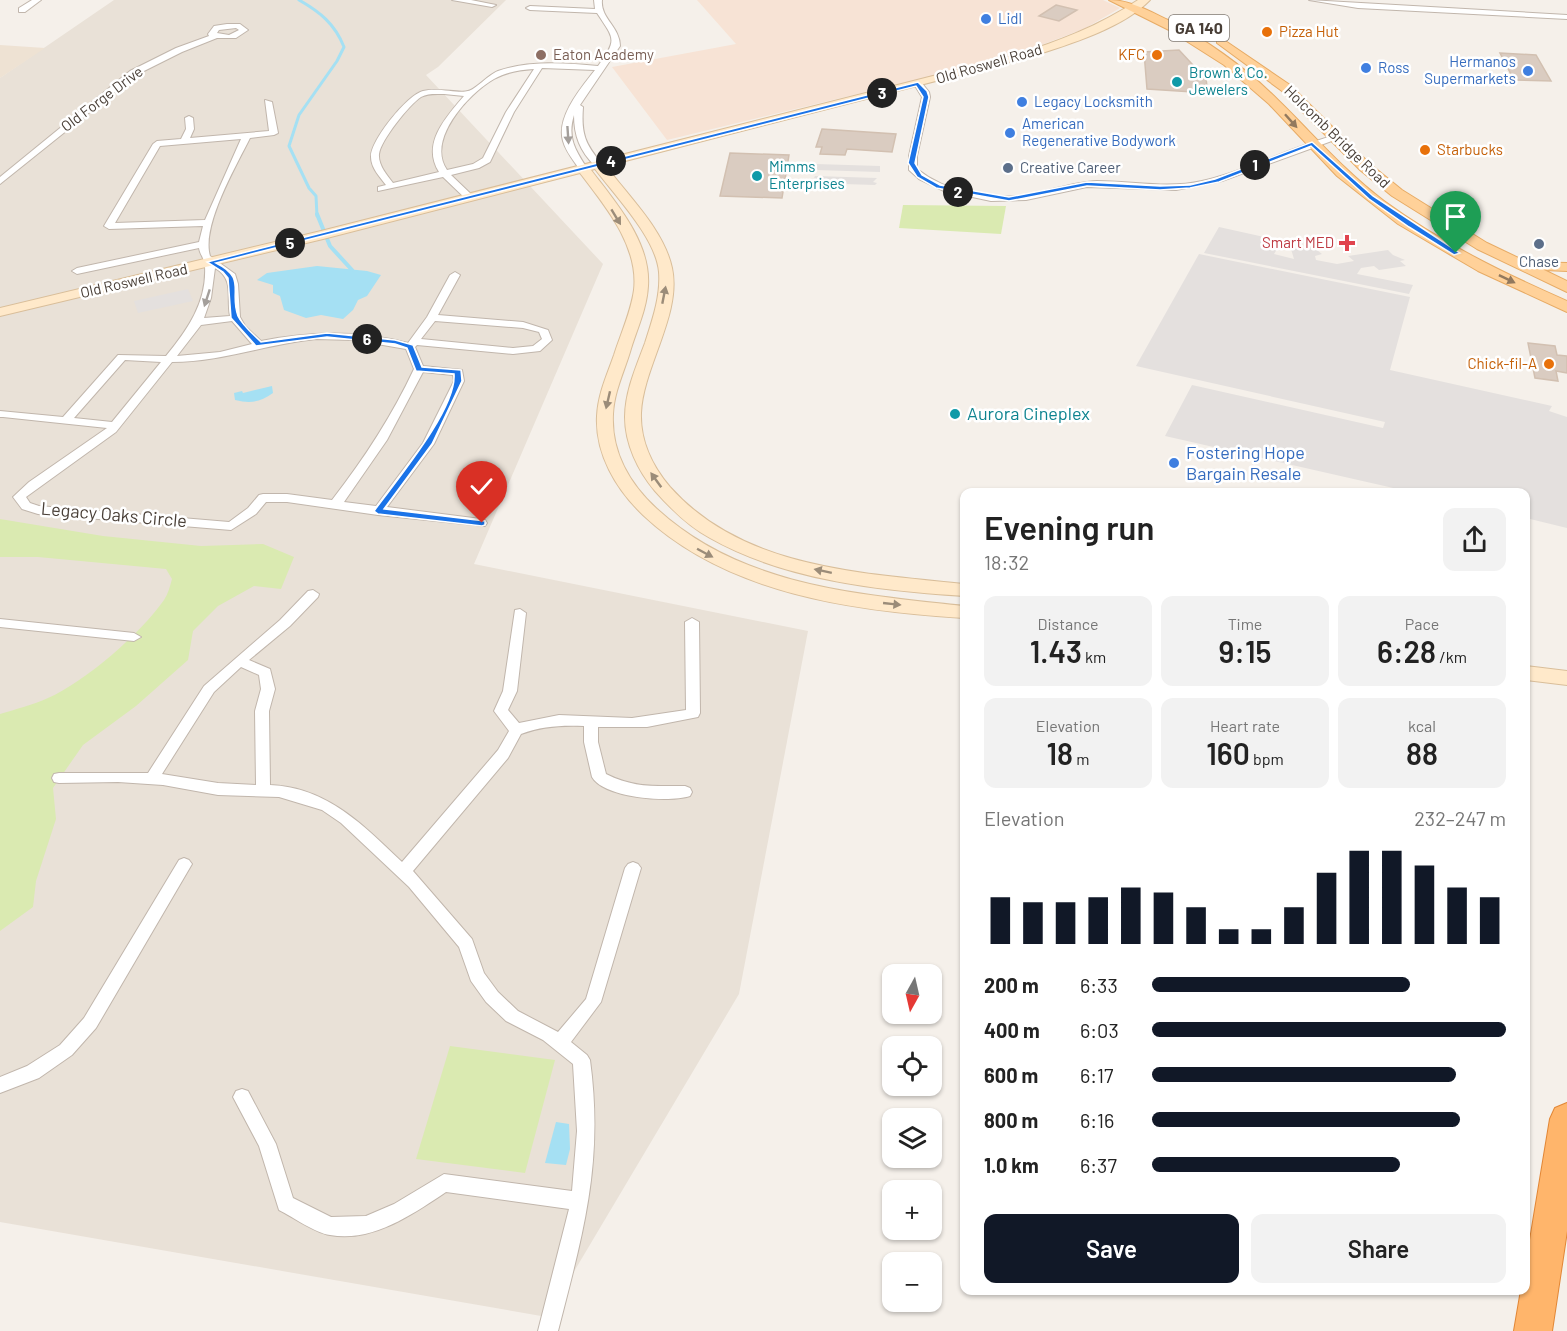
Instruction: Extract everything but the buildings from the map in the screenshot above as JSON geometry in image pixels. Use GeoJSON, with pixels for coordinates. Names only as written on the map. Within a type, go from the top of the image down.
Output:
{"type":"FeatureCollection","features":[{"type":"Feature","properties":{"kind":"highway"},"geometry":{"type":"LineString","coordinates":[[1533,1331],[1567,1119]]}},
{"type":"Feature","properties":{"kind":"main road","name":"Holcomb Bridge Road"},"geometry":{"type":"LineString","coordinates":[[1114,0],[1141,2],[1188,22]]}},
{"type":"Feature","properties":{"kind":"main road","name":"Holcomb Bridge Road"},"geometry":{"type":"LineString","coordinates":[[1141,2],[1157,20],[1212,51],[1247,77],[1276,104],[1312,144],[1354,183],[1411,226],[1456,253],[1567,307]]}},
{"type":"Feature","properties":{"kind":"main road"},"geometry":{"type":"LineString","coordinates":[[1116,19],[1157,20]]}},
{"type":"Feature","properties":{"kind":"main road","name":"Holcomb Bridge Road"},"geometry":{"type":"LineString","coordinates":[[1207,33],[1269,74],[1365,168],[1397,193],[1458,233],[1503,257],[1567,286]]}},
{"type":"Feature","properties":{"kind":"main road"},"geometry":{"type":"LineString","coordinates":[[1503,257],[1533,265],[1567,267]]}},
{"type":"Feature","properties":{"kind":"main road","name":"GA 140"},"geometry":{"type":"LineString","coordinates":[[1534,292],[1567,319]]}},
{"type":"Feature","properties":{"kind":"street"},"geometry":{"type":"LineString","coordinates":[[22,10],[37,0]]}},
{"type":"Feature","properties":{"kind":"street"},"geometry":{"type":"LineString","coordinates":[[456,0],[492,5]]}},
{"type":"Feature","properties":{"kind":"street"},"geometry":{"type":"LineString","coordinates":[[593,0],[598,0],[599,11],[612,27],[617,39],[616,46],[570,117],[566,133],[570,148],[590,166],[657,244],[666,272],[664,300],[633,412],[635,439],[640,453],[659,486],[672,500],[705,527],[749,550],[774,559],[851,577],[960,590]]}},
{"type":"Feature","properties":{"kind":"street"},"geometry":{"type":"LineString","coordinates":[[1312,0],[1358,6],[1567,17]]}},
{"type":"Feature","properties":{"kind":"street","name":"Old Roswell Road"},"geometry":{"type":"LineString","coordinates":[[0,312],[470,198],[1033,53],[1085,34],[1116,19],[1141,2]]}},
{"type":"Feature","properties":{"kind":"street"},"geometry":{"type":"LineString","coordinates":[[530,8],[599,11]]}},
{"type":"Feature","properties":{"kind":"street","name":"Old Forge Drive"},"geometry":{"type":"LineString","coordinates":[[0,181],[133,73],[179,50],[215,36]]}},
{"type":"Feature","properties":{"kind":"street"},"geometry":{"type":"LineString","coordinates":[[470,198],[445,173],[437,160],[435,144],[470,94],[484,81],[500,73],[539,67],[601,68]]}},
{"type":"Feature","properties":{"kind":"street"},"geometry":{"type":"LineString","coordinates":[[381,189],[476,166],[488,160],[510,112],[539,67]]}},
{"type":"Feature","properties":{"kind":"street"},"geometry":{"type":"LineString","coordinates":[[918,84],[926,97],[912,156],[913,170],[928,182],[939,187],[1000,199],[1017,199],[1087,184],[1160,188],[1196,185],[1223,178],[1312,144],[1336,138]]}},
{"type":"Feature","properties":{"kind":"street"},"geometry":{"type":"LineString","coordinates":[[391,186],[376,162],[374,151],[412,102],[419,95],[430,93],[470,94]]}},
{"type":"Feature","properties":{"kind":"street"},"geometry":{"type":"LineString","coordinates":[[580,100],[578,125],[580,140],[608,204],[635,248],[642,273],[639,299],[605,412],[607,442],[611,458],[632,494],[646,510],[682,540],[732,567],[759,577],[844,597],[960,612]]}},
{"type":"Feature","properties":{"kind":"street"},"geometry":{"type":"LineString","coordinates":[[209,224],[109,226],[157,144],[246,138],[274,133],[268,102]]}},
{"type":"Feature","properties":{"kind":"street"},"geometry":{"type":"LineString","coordinates":[[184,142],[190,129],[189,118]]}},
{"type":"Feature","properties":{"kind":"street"},"geometry":{"type":"LineString","coordinates":[[76,271],[205,244],[217,198],[246,138]]}},
{"type":"Feature","properties":{"kind":"street","name":"Legacy Oaks Circle"},"geometry":{"type":"LineString","coordinates":[[205,244],[204,251],[210,262],[210,287],[198,322],[116,426],[33,485],[20,497],[26,506],[38,510],[231,526],[252,511],[263,498],[287,498],[482,523]]}},
{"type":"Feature","properties":{"kind":"street"},"geometry":{"type":"LineString","coordinates":[[210,262],[225,270],[232,278],[235,318],[259,345]]}},
{"type":"Feature","properties":{"kind":"street"},"geometry":{"type":"LineString","coordinates":[[334,505],[378,446],[407,399],[419,369],[413,344],[432,318],[455,275]]}},
{"type":"Feature","properties":{"kind":"street"},"geometry":{"type":"LineString","coordinates":[[198,322],[235,318]]}},
{"type":"Feature","properties":{"kind":"street"},"geometry":{"type":"LineString","coordinates":[[66,420],[122,357],[170,360],[214,356],[259,345],[327,335],[513,351],[536,349],[547,340],[543,330],[523,325],[432,318]]}},
{"type":"Feature","properties":{"kind":"street"},"geometry":{"type":"LineString","coordinates":[[378,511],[428,444],[459,381],[458,372],[419,369]]}},
{"type":"Feature","properties":{"kind":"street"},"geometry":{"type":"LineString","coordinates":[[3,414],[116,426]]}},
{"type":"Feature","properties":{"kind":"street"},"geometry":{"type":"LineString","coordinates":[[152,779],[209,689],[285,623],[313,594]]}},
{"type":"Feature","properties":{"kind":"street"},"geometry":{"type":"LineString","coordinates":[[516,730],[501,711],[510,691],[520,613]]}},
{"type":"Feature","properties":{"kind":"street"},"geometry":{"type":"LineString","coordinates":[[403,872],[503,754],[516,730],[542,721],[569,718],[630,723],[657,721],[693,713],[692,622]]}},
{"type":"Feature","properties":{"kind":"street"},"geometry":{"type":"LineString","coordinates":[[0,623],[134,637]]}},
{"type":"Feature","properties":{"kind":"street"},"geometry":{"type":"LineString","coordinates":[[239,661],[265,672],[267,681],[268,689],[262,711],[263,790]]}},
{"type":"Feature","properties":{"kind":"street"},"geometry":{"type":"LineString","coordinates":[[1530,673],[1567,678]]}},
{"type":"Feature","properties":{"kind":"street"},"geometry":{"type":"LineString","coordinates":[[591,720],[591,742],[599,777],[620,788],[647,792],[685,792]]}},
{"type":"Feature","properties":{"kind":"street"},"geometry":{"type":"LineString","coordinates":[[59,778],[118,777],[152,779],[218,789],[263,790],[304,797],[327,806],[346,819],[403,872],[466,944],[477,976],[492,997],[512,1016],[549,1035],[582,1060],[587,1138],[580,1201],[548,1331]]}},
{"type":"Feature","properties":{"kind":"street"},"geometry":{"type":"LineString","coordinates":[[0,1085],[33,1072],[66,1050],[90,1023],[184,864]]}},
{"type":"Feature","properties":{"kind":"street"},"geometry":{"type":"LineString","coordinates":[[560,1043],[592,1002],[633,868]]}},
{"type":"Feature","properties":{"kind":"street"},"geometry":{"type":"LineString","coordinates":[[242,1097],[267,1144],[286,1204],[330,1226],[366,1225],[401,1211],[444,1183],[580,1201]]}},
{"type":"Feature","properties":{"kind":"shaded area"},"geometry":{"type":"Polygon","coordinates":[[[114,0],[506,0],[438,67],[426,75],[603,264],[474,564],[808,631],[739,994],[547,1317],[0,1222],[0,78],[114,0]]]}},
{"type":"Feature","properties":{"kind":"shaded area"},"geometry":{"type":"Polygon","coordinates":[[[697,0],[1103,0],[1120,8],[1084,29],[1007,58],[667,140],[612,67],[736,44],[697,0]]]}},
{"type":"Feature","properties":{"kind":"shaded area"},"geometry":{"type":"Polygon","coordinates":[[[0,45],[45,48],[0,78],[0,45]]]}},
{"type":"Feature","properties":{"kind":"shaded area"},"geometry":{"type":"Polygon","coordinates":[[[816,164],[880,166],[880,172],[815,170],[816,164]]]}},
{"type":"Feature","properties":{"kind":"shaded area"},"geometry":{"type":"Polygon","coordinates":[[[815,176],[877,178],[873,182],[877,183],[875,185],[811,183],[815,180],[813,180],[815,176]]]}},
{"type":"Feature","properties":{"kind":"shaded area"},"geometry":{"type":"Polygon","coordinates":[[[1219,227],[1282,241],[1274,254],[1294,259],[1291,249],[1313,247],[1322,254],[1315,256],[1316,260],[1337,264],[1354,261],[1348,256],[1388,250],[1405,260],[1400,261],[1406,266],[1379,270],[1374,266],[1361,268],[1357,274],[1413,285],[1409,294],[1204,253],[1219,227]]]}},
{"type":"Feature","properties":{"kind":"shaded area"},"geometry":{"type":"Polygon","coordinates":[[[1199,254],[1410,297],[1390,370],[1552,406],[1549,411],[1567,417],[1567,528],[1530,519],[1530,488],[1393,488],[1165,436],[1192,385],[1383,428],[1385,422],[1136,366],[1199,254]]]}},
{"type":"Feature","properties":{"kind":"shaded area"},"geometry":{"type":"Polygon","coordinates":[[[188,289],[193,301],[138,313],[134,301],[188,289]]]}},
{"type":"Feature","properties":{"kind":"green space"},"geometry":{"type":"Polygon","coordinates":[[[903,205],[1006,206],[1001,234],[899,228],[903,205]]]}},
{"type":"Feature","properties":{"kind":"green space"},"geometry":{"type":"Polygon","coordinates":[[[0,519],[103,536],[201,546],[263,544],[294,557],[281,589],[254,586],[218,606],[193,631],[188,660],[136,706],[83,745],[53,788],[56,819],[36,881],[33,907],[0,931],[0,714],[30,705],[63,691],[95,669],[154,613],[165,598],[172,579],[166,569],[38,557],[0,557],[0,519]]]}},
{"type":"Feature","properties":{"kind":"green space"},"geometry":{"type":"Polygon","coordinates":[[[450,1046],[555,1060],[525,1173],[416,1159],[450,1046]]]}},
{"type":"Feature","properties":{"kind":"water"},"geometry":{"type":"Polygon","coordinates":[[[317,266],[367,271],[381,275],[367,296],[358,300],[353,310],[343,319],[321,315],[306,318],[284,310],[280,296],[273,293],[273,285],[257,280],[267,273],[317,266]]]}},
{"type":"Feature","properties":{"kind":"water"},"geometry":{"type":"Polygon","coordinates":[[[272,386],[273,393],[259,400],[246,402],[235,400],[234,393],[272,386]]]}},
{"type":"Feature","properties":{"kind":"water"},"geometry":{"type":"Polygon","coordinates":[[[556,1122],[569,1124],[570,1149],[566,1165],[545,1163],[556,1122]]]}},
{"type":"Feature","properties":{"kind":"waterway"},"geometry":{"type":"LineString","coordinates":[[299,0],[326,19],[344,47],[337,61],[299,115],[289,146],[309,188],[316,196],[317,216]]}},
{"type":"Feature","properties":{"kind":"waterway"},"geometry":{"type":"LineString","coordinates":[[317,214],[330,246],[352,270]]}},
{"type":"Feature","properties":{"kind":"place","name":"Lidl"},"geometry":{"type":"Point","coordinates":[986,19]}},
{"type":"Feature","properties":{"kind":"place","name":"Pizza Hut"},"geometry":{"type":"Point","coordinates":[1267,32]}},
{"type":"Feature","properties":{"kind":"place","name":"Eaton Academy"},"geometry":{"type":"Point","coordinates":[541,55]}},
{"type":"Feature","properties":{"kind":"place","name":"KFC"},"geometry":{"type":"Point","coordinates":[1157,55]}},
{"type":"Feature","properties":{"kind":"place","name":"Ross"},"geometry":{"type":"Point","coordinates":[1366,68]}},
{"type":"Feature","properties":{"kind":"place","name":"Hermanos Supermarkets"},"geometry":{"type":"Point","coordinates":[1528,71]}},
{"type":"Feature","properties":{"kind":"place","name":"Brown & Co. Jewelers"},"geometry":{"type":"Point","coordinates":[1177,82]}},
{"type":"Feature","properties":{"kind":"place","name":"Legacy Locksmith"},"geometry":{"type":"Point","coordinates":[1022,102]}},
{"type":"Feature","properties":{"kind":"place","name":"American Regenerative Bodywork"},"geometry":{"type":"Point","coordinates":[1010,133]}},
{"type":"Feature","properties":{"kind":"place","name":"Starbucks"},"geometry":{"type":"Point","coordinates":[1425,150]}},
{"type":"Feature","properties":{"kind":"place","name":"Creative Career"},"geometry":{"type":"Point","coordinates":[1008,168]}},
{"type":"Feature","properties":{"kind":"place","name":"Mimms Enterprises"},"geometry":{"type":"Point","coordinates":[757,176]}},
{"type":"Feature","properties":{"kind":"place","name":"Smart MED"},"geometry":{"type":"Point","coordinates":[1347,243]}},
{"type":"Feature","properties":{"kind":"place","name":"Chase"},"geometry":{"type":"Point","coordinates":[1539,244]}},
{"type":"Feature","properties":{"kind":"place","name":"Chick-fil-A"},"geometry":{"type":"Point","coordinates":[1549,364]}},
{"type":"Feature","properties":{"kind":"place","name":"Aurora Cineplex"},"geometry":{"type":"Point","coordinates":[955,414]}},
{"type":"Feature","properties":{"kind":"place","name":"Fostering Hope Bargain Resale"},"geometry":{"type":"Point","coordinates":[1174,463]}},
{"type":"Feature","properties":{"kind":"route"},"geometry":{"type":"LineString","coordinates":[[482,523],[378,511],[405,478],[428,444],[459,381],[458,372],[419,369],[410,347],[373,339],[327,335],[301,337],[259,345],[243,330],[235,318],[232,278],[225,270],[210,262],[918,84],[923,88],[926,97],[912,156],[913,170],[928,182],[939,187],[1000,199],[1017,199],[1087,184],[1175,188],[1217,181],[1312,144],[1371,197],[1411,226],[1456,253]]}}]}
